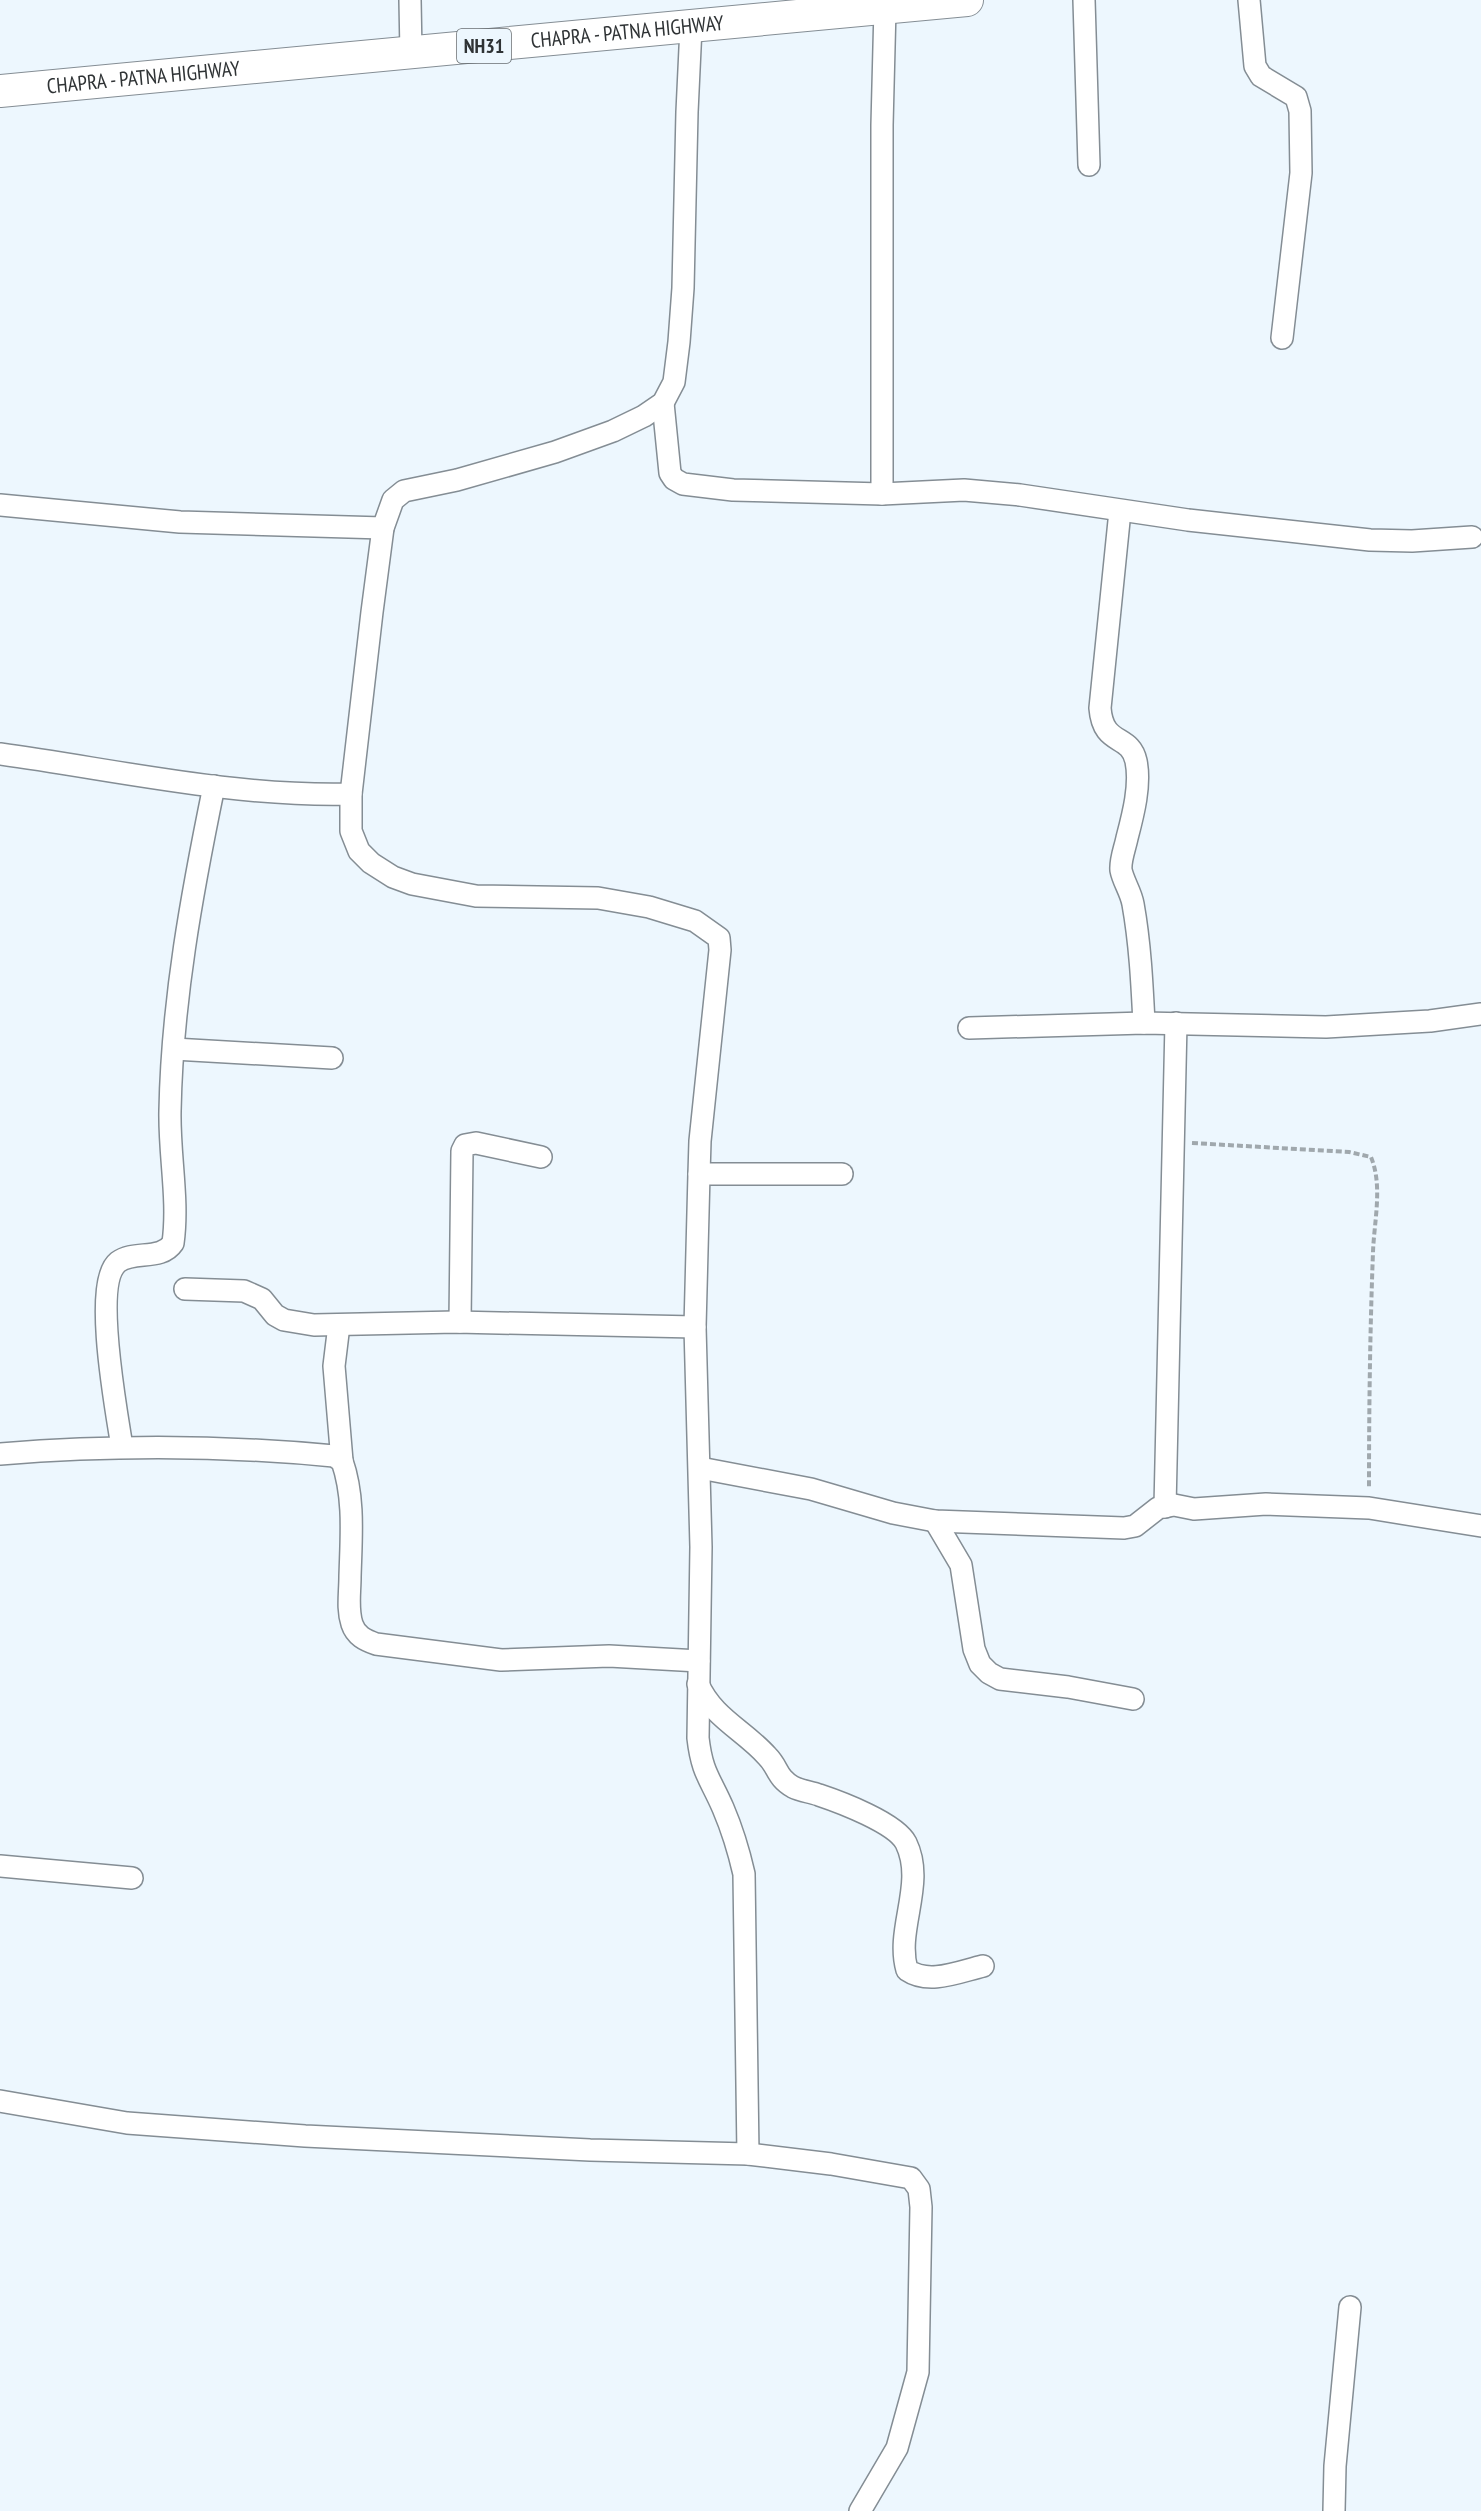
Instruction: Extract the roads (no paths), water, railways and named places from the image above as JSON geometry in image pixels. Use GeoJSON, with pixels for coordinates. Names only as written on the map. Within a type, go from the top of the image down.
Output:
{"type":"FeatureCollection","features":[{"type":"Feature","properties":{"kind":"highway","name":"CHAPRA - PATNA HIGHWAY"},"geometry":{"type":"LineString","coordinates":[[0,91],[967,0]]}},
{"type":"Feature","properties":{"kind":"street"},"geometry":{"type":"LineString","coordinates":[[410,0],[411,53]]}},
{"type":"Feature","properties":{"kind":"street"},"geometry":{"type":"LineString","coordinates":[[1084,0],[1089,165]]}},
{"type":"Feature","properties":{"kind":"street"},"geometry":{"type":"LineString","coordinates":[[1249,0],[1255,66],[1261,76],[1296,97],[1300,111],[1301,173],[1282,338]]}},
{"type":"Feature","properties":{"kind":"street"},"geometry":{"type":"LineString","coordinates":[[882,494],[882,137],[885,8]]}},
{"type":"Feature","properties":{"kind":"street"},"geometry":{"type":"LineString","coordinates":[[691,27],[683,288],[680,342],[674,382],[663,403],[644,416],[613,431],[555,452],[466,477],[404,491],[393,500],[383,528],[351,794],[351,831],[359,851],[371,863],[393,878],[412,884],[476,896],[598,898],[649,907],[695,921],[719,938],[720,950],[700,1141],[699,1174],[695,1327],[700,1468],[698,1684],[700,1760],[705,1776],[723,1808],[739,1851],[744,1874],[748,2154]]}},
{"type":"Feature","properties":{"kind":"street"},"geometry":{"type":"LineString","coordinates":[[663,403],[670,473],[674,479],[683,484],[733,490],[882,494],[964,490],[1020,495],[1120,511],[1370,540],[1412,541],[1472,537]]}},
{"type":"Feature","properties":{"kind":"street"},"geometry":{"type":"LineString","coordinates":[[0,505],[180,522],[383,528]]}},
{"type":"Feature","properties":{"kind":"street"},"geometry":{"type":"LineString","coordinates":[[1120,511],[1100,708],[1101,721],[1106,731],[1126,744],[1133,753],[1136,763],[1133,814],[1121,870],[1130,890],[1137,929],[1144,1023]]}},
{"type":"Feature","properties":{"kind":"street"},"geometry":{"type":"LineString","coordinates":[[0,754],[214,786],[303,795],[351,794]]}},
{"type":"Feature","properties":{"kind":"street"},"geometry":{"type":"LineString","coordinates":[[122,1447],[110,1367],[107,1306],[109,1279],[112,1269],[119,1261],[162,1252],[169,1249],[173,1243],[170,1111],[174,1049],[184,941],[192,889],[214,786]]}},
{"type":"Feature","properties":{"kind":"street"},"geometry":{"type":"LineString","coordinates":[[969,1028],[1144,1023],[1326,1027],[1430,1021],[1481,1014]]}},
{"type":"Feature","properties":{"kind":"street"},"geometry":{"type":"LineString","coordinates":[[1165,1507],[1176,1023]]}},
{"type":"Feature","properties":{"kind":"street"},"geometry":{"type":"LineString","coordinates":[[174,1049],[332,1058]]}},
{"type":"Feature","properties":{"kind":"street"},"geometry":{"type":"LineString","coordinates":[[460,1322],[462,1151],[465,1145],[476,1143],[541,1157]]}},
{"type":"Feature","properties":{"kind":"street"},"geometry":{"type":"LineString","coordinates":[[699,1174],[842,1174]]}},
{"type":"Feature","properties":{"kind":"street"},"geometry":{"type":"LineString","coordinates":[[186,1289],[244,1291],[262,1299],[275,1315],[294,1323],[339,1325],[460,1322],[695,1327]]}},
{"type":"Feature","properties":{"kind":"street"},"geometry":{"type":"LineString","coordinates":[[339,1325],[334,1366],[342,1461],[349,1495],[352,1535],[349,1610],[352,1626],[361,1638],[376,1644],[501,1660],[609,1656],[699,1660]]}},
{"type":"Feature","properties":{"kind":"street"},"geometry":{"type":"LineString","coordinates":[[0,1454],[157,1446],[304,1453],[334,1456],[342,1461]]}},
{"type":"Feature","properties":{"kind":"street"},"geometry":{"type":"LineString","coordinates":[[700,1468],[811,1490],[935,1521],[1124,1528],[1134,1526],[1158,1508],[1174,1505],[1194,1509],[1266,1504],[1369,1508],[1481,1526]]}},
{"type":"Feature","properties":{"kind":"street"},"geometry":{"type":"LineString","coordinates":[[935,1521],[961,1565],[974,1649],[980,1664],[989,1673],[1000,1679],[1068,1687],[1133,1699]]}},
{"type":"Feature","properties":{"kind":"street"},"geometry":{"type":"LineString","coordinates":[[698,1684],[711,1707],[770,1758],[779,1777],[795,1788],[827,1797],[875,1818],[890,1827],[905,1842],[911,1861],[912,1893],[903,1944],[903,1956],[907,1970],[916,1977],[933,1978],[983,1966]]}},
{"type":"Feature","properties":{"kind":"street"},"geometry":{"type":"LineString","coordinates":[[0,1866],[132,1878]]}},
{"type":"Feature","properties":{"kind":"street"},"geometry":{"type":"LineString","coordinates":[[0,2101],[127,2123],[305,2136],[590,2150],[748,2154],[831,2164],[911,2178],[920,2189],[918,2372],[897,2448],[860,2511]]}},
{"type":"Feature","properties":{"kind":"street"},"geometry":{"type":"LineString","coordinates":[[1334,2511],[1335,2466],[1350,2307]]}}]}
